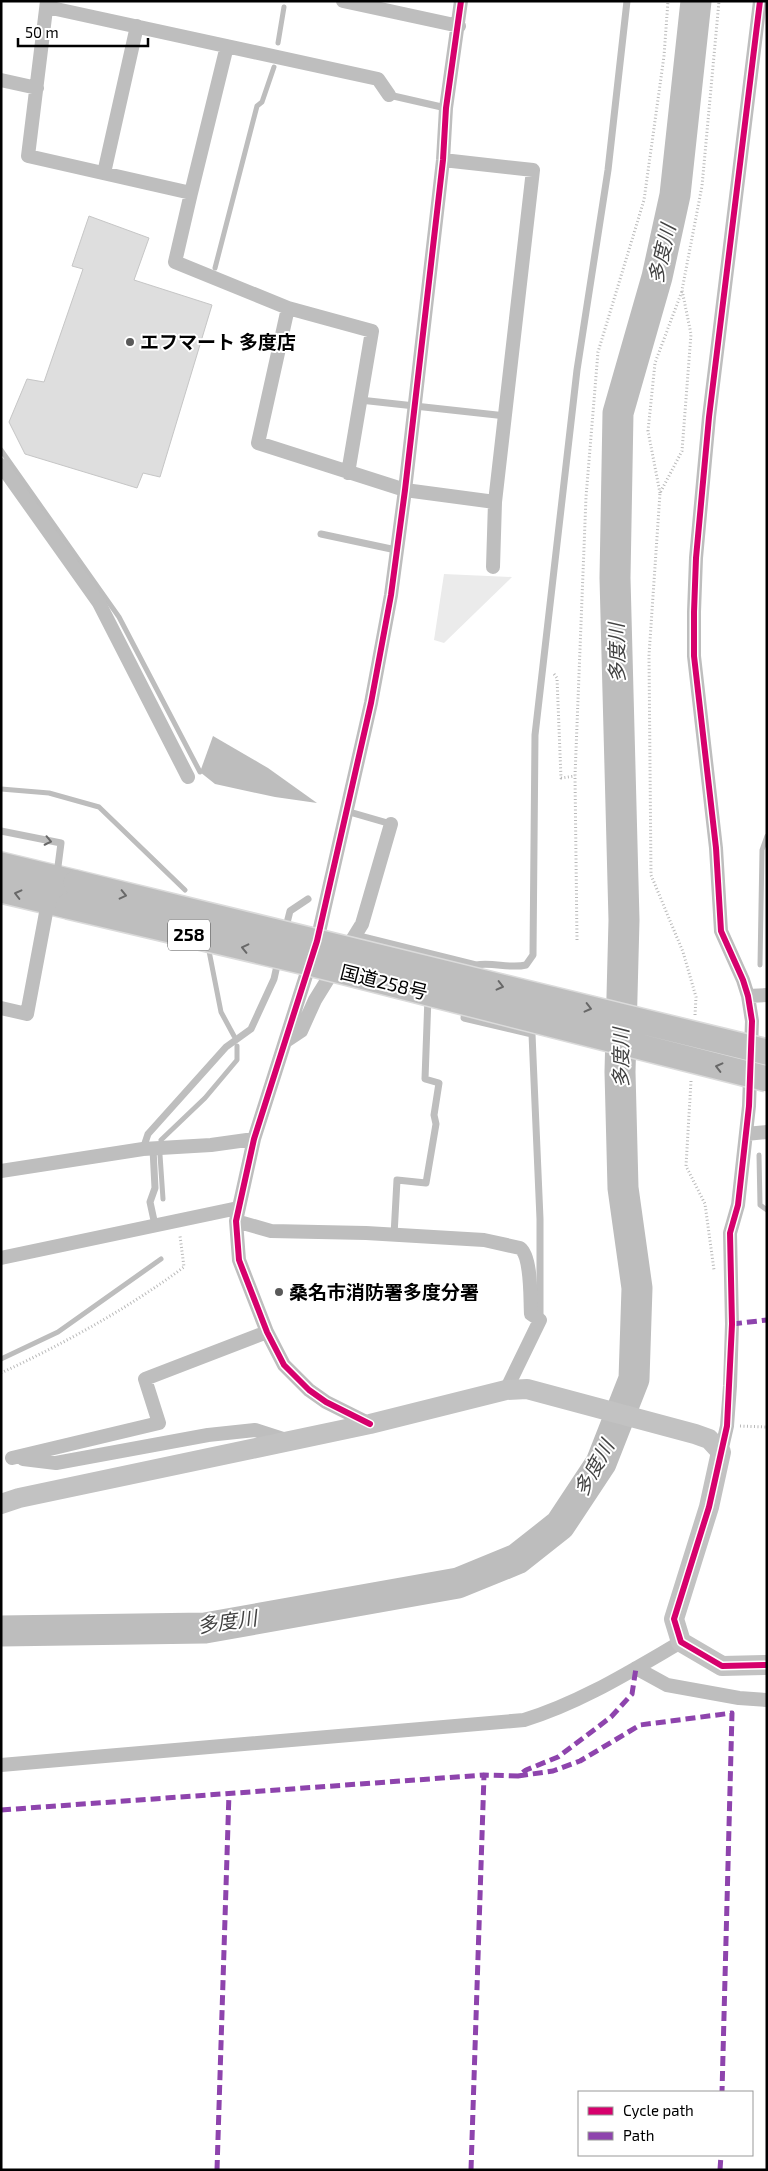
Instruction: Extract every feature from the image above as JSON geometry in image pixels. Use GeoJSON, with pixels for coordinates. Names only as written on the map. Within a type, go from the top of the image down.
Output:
{"type":"FeatureCollection","features":[{"type":"Feature","properties":{"kind":"highway","name":"国道258号"},"geometry":{"type":"LineString","coordinates":[[1,865],[66,881],[767,1079]]}},
{"type":"Feature","properties":{"kind":"highway","name":"国道258号"},"geometry":{"type":"LineString","coordinates":[[1,890],[58,904],[313,952],[767,1052]]}},
{"type":"Feature","properties":{"kind":"street"},"geometry":{"type":"LineString","coordinates":[[342,1],[459,26]]}},
{"type":"Feature","properties":{"kind":"street"},"geometry":{"type":"LineString","coordinates":[[370,1424],[326,1402],[309,1390],[284,1365],[267,1332],[239,1260],[237,1215],[254,1139],[313,952],[373,694],[391,595],[405,490],[443,160],[446,108],[461,1]]}},
{"type":"Feature","properties":{"kind":"street"},"geometry":{"type":"LineString","coordinates":[[760,1],[709,417],[696,558],[694,620],[694,656],[716,848],[721,931],[748,996],[752,1021],[746,1134],[738,1205],[730,1233],[732,1324],[727,1426],[710,1506],[674,1619],[681,1642],[722,1666],[767,1664]]}},
{"type":"Feature","properties":{"kind":"street"},"geometry":{"type":"LineString","coordinates":[[191,193],[28,156],[47,4],[137,26],[378,79],[389,95]]}},
{"type":"Feature","properties":{"kind":"street"},"geometry":{"type":"LineString","coordinates":[[104,173],[137,26]]}},
{"type":"Feature","properties":{"kind":"street"},"geometry":{"type":"LineString","coordinates":[[227,46],[175,262],[288,308],[372,331],[348,472]]}},
{"type":"Feature","properties":{"kind":"street"},"geometry":{"type":"LineString","coordinates":[[1,80],[37,88]]}},
{"type":"Feature","properties":{"kind":"street"},"geometry":{"type":"LineString","coordinates":[[443,160],[534,170],[495,502],[493,568]]}},
{"type":"Feature","properties":{"kind":"street"},"geometry":{"type":"LineString","coordinates":[[288,308],[258,443],[405,490],[495,502]]}},
{"type":"Feature","properties":{"kind":"street"},"geometry":{"type":"LineString","coordinates":[[1,465],[99,603],[188,777]]}},
{"type":"Feature","properties":{"kind":"street"},"geometry":{"type":"LineString","coordinates":[[286,1041],[301,1031],[315,1000],[362,924],[391,824]]}},
{"type":"Feature","properties":{"kind":"street"},"geometry":{"type":"LineString","coordinates":[[1,1008],[27,1014],[58,904]]}},
{"type":"Feature","properties":{"kind":"street"},"geometry":{"type":"LineString","coordinates":[[748,996],[767,995]]}},
{"type":"Feature","properties":{"kind":"street"},"geometry":{"type":"LineString","coordinates":[[746,1134],[767,1132]]}},
{"type":"Feature","properties":{"kind":"street"},"geometry":{"type":"LineString","coordinates":[[1,1171],[148,1149],[254,1139]]}},
{"type":"Feature","properties":{"kind":"street"},"geometry":{"type":"LineString","coordinates":[[1,1258],[178,1220],[237,1215],[272,1231],[484,1240],[520,1248],[524,1251],[527,1260],[531,1314],[540,1320],[506,1390]]}},
{"type":"Feature","properties":{"kind":"street"},"geometry":{"type":"LineString","coordinates":[[267,1332],[145,1379],[159,1423],[12,1458],[56,1463],[208,1435],[255,1430],[289,1441]]}},
{"type":"Feature","properties":{"kind":"street"},"geometry":{"type":"LineString","coordinates":[[1,1504],[19,1498],[370,1424],[506,1390],[527,1390],[695,1434],[709,1439],[721,1452]]}},
{"type":"Feature","properties":{"kind":"street"},"geometry":{"type":"LineString","coordinates":[[1,1765],[524,1720],[547,1713],[636,1668],[681,1642]]}},
{"type":"Feature","properties":{"kind":"street"},"geometry":{"type":"LineString","coordinates":[[636,1668],[667,1684],[739,1698],[767,1700]]}},
{"type":"Feature","properties":{"kind":"lane"},"geometry":{"type":"LineString","coordinates":[[355,935],[476,965],[486,963],[518,967],[526,965],[533,955],[535,735],[542,660],[577,370],[608,170],[627,1]]}},
{"type":"Feature","properties":{"kind":"lane"},"geometry":{"type":"LineString","coordinates":[[389,95],[446,108]]}},
{"type":"Feature","properties":{"kind":"lane"},"geometry":{"type":"LineString","coordinates":[[360,400],[506,416]]}},
{"type":"Feature","properties":{"kind":"lane"},"geometry":{"type":"LineString","coordinates":[[321,534],[396,550]]}},
{"type":"Feature","properties":{"kind":"lane"},"geometry":{"type":"LineString","coordinates":[[346,811],[391,824]]}},
{"type":"Feature","properties":{"kind":"lane"},"geometry":{"type":"LineString","coordinates":[[1,831],[61,843],[66,881]]}},
{"type":"Feature","properties":{"kind":"lane"},"geometry":{"type":"LineString","coordinates":[[283,940],[290,911],[308,899]]}},
{"type":"Feature","properties":{"kind":"lane"},"geometry":{"type":"LineString","coordinates":[[155,1225],[150,1202],[155,1188],[148,1149],[148,1134],[226,1047],[251,1029],[274,979],[281,950]]}},
{"type":"Feature","properties":{"kind":"lane"},"geometry":{"type":"LineString","coordinates":[[394,1235],[397,1180],[426,1183],[436,1124],[434,1115],[439,1083],[425,1079],[429,953]]}},
{"type":"Feature","properties":{"kind":"lane"},"geometry":{"type":"LineString","coordinates":[[470,990],[476,965]]}},
{"type":"Feature","properties":{"kind":"lane"},"geometry":{"type":"LineString","coordinates":[[467,998],[464,1018],[532,1034],[540,1219],[540,1320]]}},
{"type":"Feature","properties":{"kind":"path"},"geometry":{"type":"LineString","coordinates":[[577,940],[575,776],[586,497],[598,352],[644,200],[664,56],[668,1]]}},
{"type":"Feature","properties":{"kind":"path"},"geometry":{"type":"LineString","coordinates":[[660,493],[648,431],[655,363],[682,290]]}},
{"type":"Feature","properties":{"kind":"path"},"geometry":{"type":"LineString","coordinates":[[542,660],[557,678],[561,778],[575,776]]}},
{"type":"Feature","properties":{"kind":"path"},"geometry":{"type":"LineString","coordinates":[[1,1373],[61,1345],[148,1293],[184,1268],[178,1220]]}},
{"type":"Feature","properties":{"kind":"path"},"geometry":{"type":"LineString","coordinates":[[761,1427],[767,1427]]}},
{"type":"Feature","properties":{"kind":"shaded area"},"geometry":{"type":"Polygon","coordinates":[[[444,574],[512,577],[444,643],[434,640],[444,574]]]}},
{"type":"Feature","properties":{"kind":"shaded area"},"geometry":{"type":"Polygon","coordinates":[[[213,736],[268,768],[317,803],[275,797],[215,784],[200,772],[213,736]]]}},
{"type":"Feature","properties":{"kind":"building","name":"エフマート 多度店"},"geometry":{"type":"Polygon","coordinates":[[[89,216],[149,238],[134,280],[212,305],[160,477],[143,473],[137,488],[25,454],[9,422],[27,379],[44,382],[83,269],[72,266],[89,216]]]}},
{"type":"Feature","properties":{"kind":"waterway","name":"多度川"},"geometry":{"type":"LineString","coordinates":[[1,1631],[205,1628],[458,1583],[517,1559],[560,1525],[601,1463],[634,1379],[637,1288],[623,1188],[620,1072],[624,920],[615,578],[618,413],[657,277],[675,195],[696,1]]}},
{"type":"Feature","properties":{"kind":"waterway"},"geometry":{"type":"LineString","coordinates":[[278,43],[284,7]]}},
{"type":"Feature","properties":{"kind":"waterway"},"geometry":{"type":"LineString","coordinates":[[215,268],[257,106],[262,102],[274,67]]}},
{"type":"Feature","properties":{"kind":"waterway"},"geometry":{"type":"LineString","coordinates":[[1,450],[119,617],[200,772]]}},
{"type":"Feature","properties":{"kind":"waterway"},"geometry":{"type":"LineString","coordinates":[[1,789],[49,793],[99,807],[185,890]]}},
{"type":"Feature","properties":{"kind":"waterway"},"geometry":{"type":"LineString","coordinates":[[760,965],[762,850],[767,836]]}},
{"type":"Feature","properties":{"kind":"waterway"},"geometry":{"type":"LineString","coordinates":[[209,951],[221,1012],[234,1036]]}},
{"type":"Feature","properties":{"kind":"waterway"},"geometry":{"type":"LineString","coordinates":[[161,1140],[205,1098],[237,1060],[237,1046]]}},
{"type":"Feature","properties":{"kind":"waterway"},"geometry":{"type":"LineString","coordinates":[[160,1155],[163,1199]]}},
{"type":"Feature","properties":{"kind":"waterway"},"geometry":{"type":"LineString","coordinates":[[759,1155],[760,1205],[767,1210]]}},
{"type":"Feature","properties":{"kind":"waterway"},"geometry":{"type":"LineString","coordinates":[[1,1359],[58,1332],[161,1259]]}},
{"type":"Feature","properties":{"kind":"marked path"},"geometry":{"type":"LineString","coordinates":[[732,1324],[767,1320]]}},
{"type":"Feature","properties":{"kind":"marked path"},"geometry":{"type":"LineString","coordinates":[[471,2170],[484,1775],[518,1776],[526,1770],[558,1757],[611,1717],[632,1694],[636,1668]]}},
{"type":"Feature","properties":{"kind":"marked path"},"geometry":{"type":"LineString","coordinates":[[518,1776],[553,1771],[580,1761],[640,1725],[732,1713],[722,2091]]}},
{"type":"Feature","properties":{"kind":"marked path"},"geometry":{"type":"LineString","coordinates":[[1,1810],[484,1775]]}},
{"type":"Feature","properties":{"kind":"marked path"},"geometry":{"type":"LineString","coordinates":[[217,2170],[229,1793]]}},
{"type":"Feature","properties":{"kind":"marked path"},"geometry":{"type":"LineString","coordinates":[[720,2170],[721,2156]]}},
{"type":"Feature","properties":{"kind":"cycle path"},"geometry":{"type":"LineString","coordinates":[[370,1424],[326,1402],[309,1390],[284,1365],[267,1332],[239,1260],[236,1221],[254,1139],[317,941],[371,703],[391,595],[443,160],[446,108],[461,1]]}},
{"type":"Feature","properties":{"kind":"cycle path"},"geometry":{"type":"LineString","coordinates":[[760,1],[709,417],[696,558],[694,612],[694,656],[716,848],[721,931],[743,980],[752,1021],[749,1106],[738,1205],[730,1233],[732,1324],[727,1426],[709,1507],[674,1619],[681,1642],[722,1666],[767,1665]]}},
{"type":"Feature","properties":{"kind":"place","name":"エフマート 多度店"},"geometry":{"type":"Point","coordinates":[130,342]}},
{"type":"Feature","properties":{"kind":"place","name":"桑名市消防署多度分署"},"geometry":{"type":"Point","coordinates":[279,1292]}}]}
